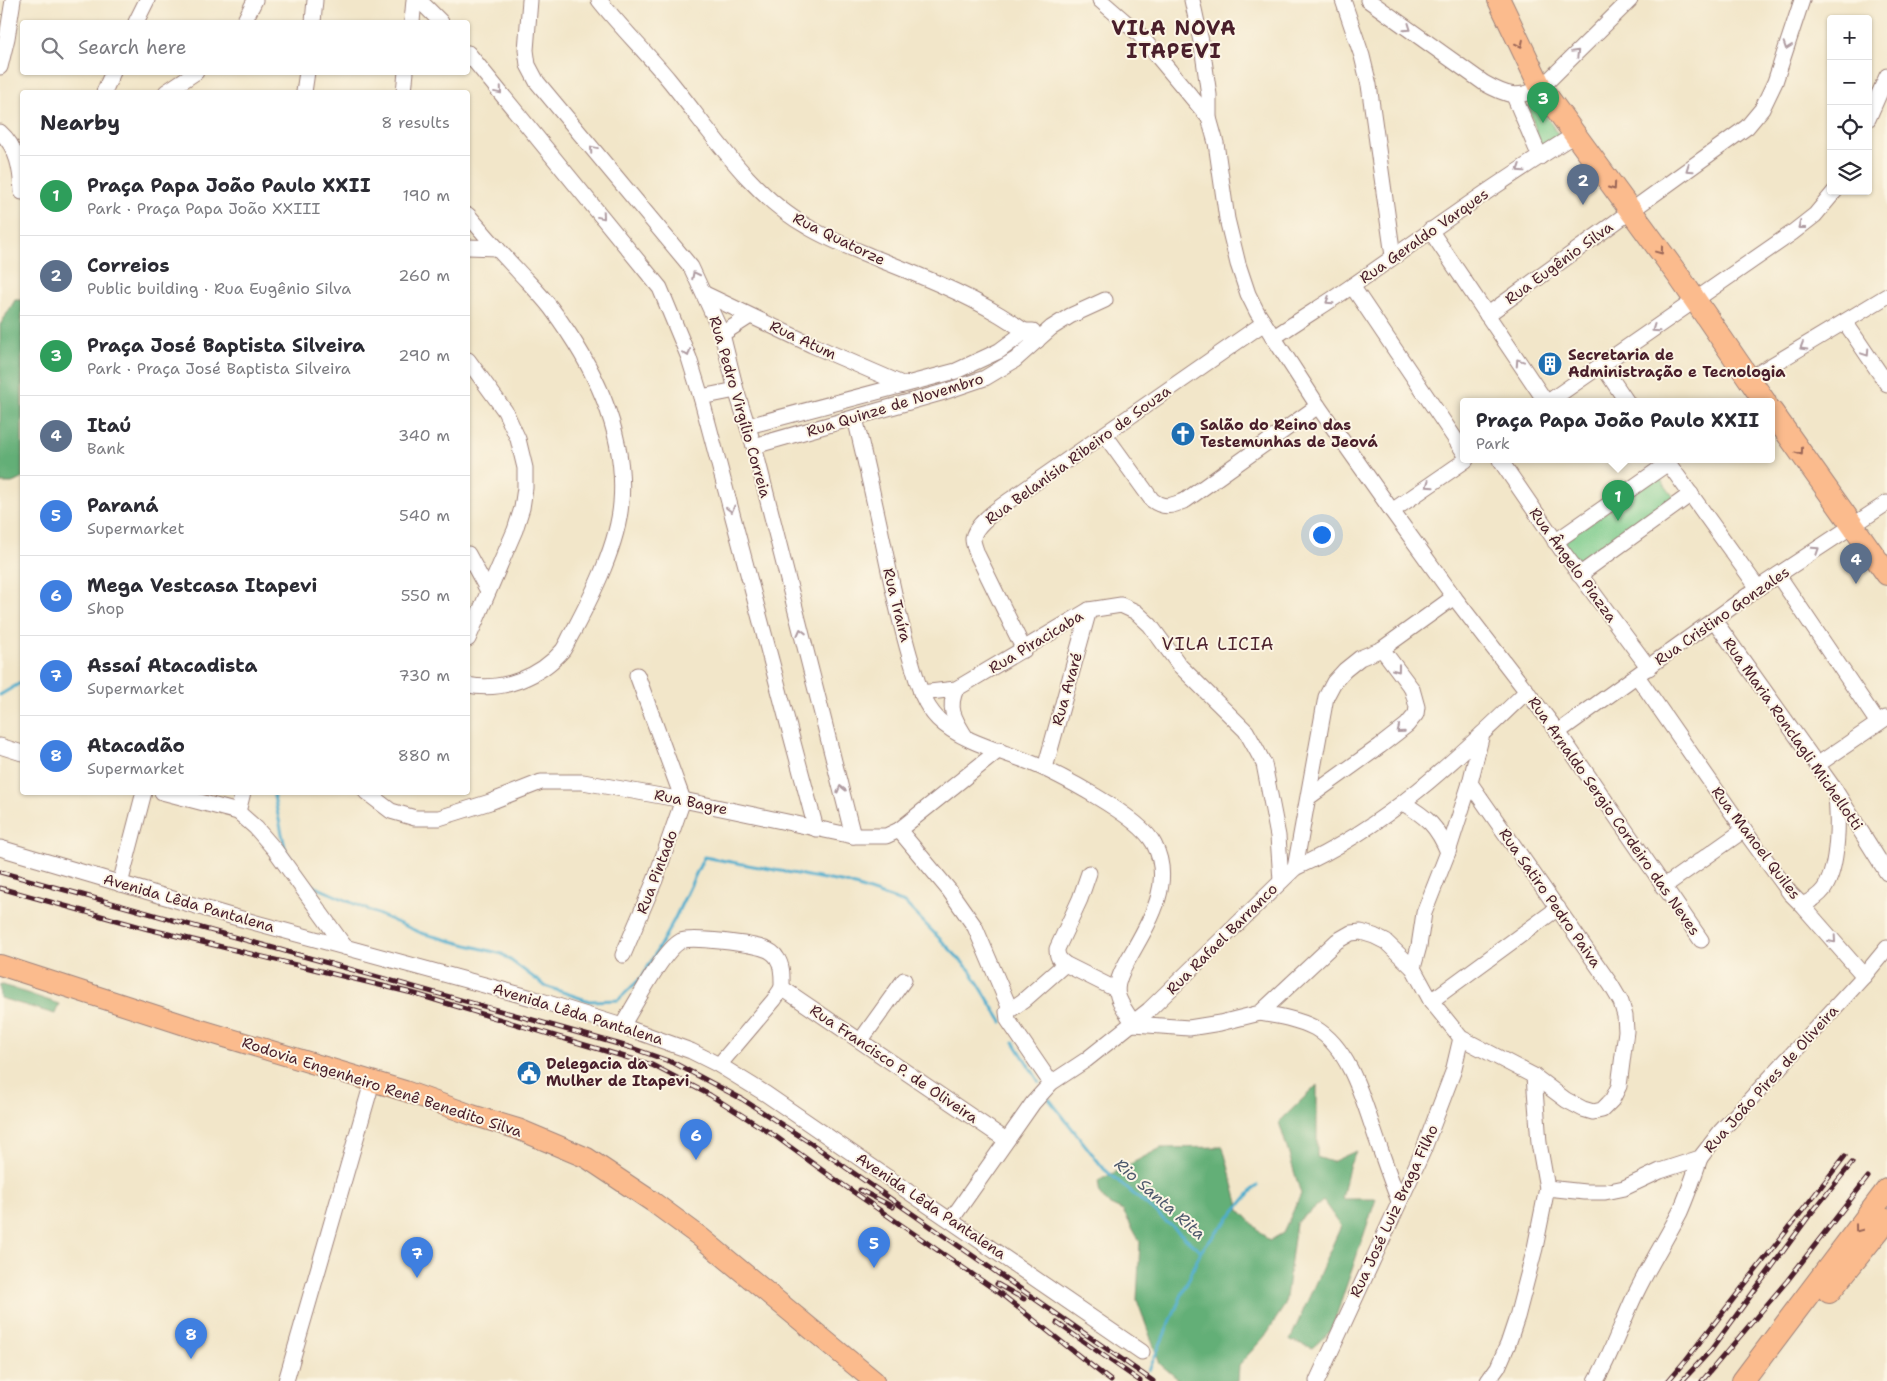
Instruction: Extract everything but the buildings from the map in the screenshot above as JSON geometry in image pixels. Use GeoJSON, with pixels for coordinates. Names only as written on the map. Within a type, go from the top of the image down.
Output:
{"type":"FeatureCollection","features":[{"type":"Feature","properties":{"kind":"highway"},"geometry":{"type":"LineString","coordinates":[[1499,0],[1541,88],[1576,134],[1762,398]]}},
{"type":"Feature","properties":{"kind":"highway"},"geometry":{"type":"LineString","coordinates":[[1775,416],[1887,574]]}},
{"type":"Feature","properties":{"kind":"highway"},"geometry":{"type":"LineString","coordinates":[[1743,1381],[1887,1190]]}},
{"type":"Feature","properties":{"kind":"highway"},"geometry":{"type":"LineString","coordinates":[[1759,1381],[1778,1354],[1887,1220]]}},
{"type":"Feature","properties":{"kind":"main road","name":"Rodovia Engenheiro Renê Benedito Silva"},"geometry":{"type":"LineString","coordinates":[[0,965],[188,1026],[405,1091],[518,1129],[586,1158],[653,1202],[699,1236],[874,1381]]}},
{"type":"Feature","properties":{"kind":"main road","name":"Rodovia Engenheiro Renê Benedito Silva"},"geometry":{"type":"LineString","coordinates":[[0,978],[426,1109],[531,1145],[596,1175],[649,1210],[857,1381]]}},
{"type":"Feature","properties":{"kind":"street"},"geometry":{"type":"LineString","coordinates":[[0,67],[13,0]]}},
{"type":"Feature","properties":{"kind":"street"},"geometry":{"type":"LineString","coordinates":[[137,20],[147,0]]}},
{"type":"Feature","properties":{"kind":"street"},"geometry":{"type":"LineString","coordinates":[[245,20],[255,0]]}},
{"type":"Feature","properties":{"kind":"street"},"geometry":{"type":"LineString","coordinates":[[312,20],[315,0]]}},
{"type":"Feature","properties":{"kind":"street"},"geometry":{"type":"LineString","coordinates":[[412,20],[414,0]]}},
{"type":"Feature","properties":{"kind":"street"},"geometry":{"type":"LineString","coordinates":[[419,0],[439,20]]}},
{"type":"Feature","properties":{"kind":"street","name":"Rua Pedro Virgílio Correia"},"geometry":{"type":"LineString","coordinates":[[530,0],[526,50],[528,65],[537,82],[691,267],[722,334],[736,390],[754,446],[853,836]]}},
{"type":"Feature","properties":{"kind":"street","name":"Rua Quatorze"},"geometry":{"type":"LineString","coordinates":[[599,0],[618,25],[668,79],[752,183],[778,208],[808,228],[966,295],[1032,336]]}},
{"type":"Feature","properties":{"kind":"street"},"geometry":{"type":"LineString","coordinates":[[1100,0],[1139,34],[1209,118]]}},
{"type":"Feature","properties":{"kind":"street"},"geometry":{"type":"LineString","coordinates":[[1192,0],[1206,73],[1209,95],[1209,118]]}},
{"type":"Feature","properties":{"kind":"street"},"geometry":{"type":"LineString","coordinates":[[1343,0],[1362,56],[1369,85],[1393,256]]}},
{"type":"Feature","properties":{"kind":"street"},"geometry":{"type":"LineString","coordinates":[[1368,0],[1484,83],[1498,91],[1514,96],[1525,95],[1541,88],[1630,0]]}},
{"type":"Feature","properties":{"kind":"street","name":"Rua Eugênio Silva"},"geometry":{"type":"LineString","coordinates":[[1487,314],[1747,127],[1762,109],[1775,82],[1802,0]]}},
{"type":"Feature","properties":{"kind":"street"},"geometry":{"type":"LineString","coordinates":[[470,55],[660,288],[690,358],[816,829]]}},
{"type":"Feature","properties":{"kind":"street"},"geometry":{"type":"LineString","coordinates":[[105,90],[112,75]]}},
{"type":"Feature","properties":{"kind":"street"},"geometry":{"type":"LineString","coordinates":[[169,90],[192,75]]}},
{"type":"Feature","properties":{"kind":"street"},"geometry":{"type":"LineString","coordinates":[[304,90],[307,75]]}},
{"type":"Feature","properties":{"kind":"street"},"geometry":{"type":"LineString","coordinates":[[404,90],[406,75]]}},
{"type":"Feature","properties":{"kind":"street"},"geometry":{"type":"LineString","coordinates":[[1872,111],[1887,76]]}},
{"type":"Feature","properties":{"kind":"street"},"geometry":{"type":"LineString","coordinates":[[1514,96],[1540,156]]}},
{"type":"Feature","properties":{"kind":"street","name":"Rua Arnaldo Sergio Cordeiro das Neves"},"geometry":{"type":"LineString","coordinates":[[1209,118],[1215,137],[1227,219],[1238,264],[1248,294],[1264,323],[1318,406],[1392,511],[1454,597],[1558,732],[1701,940]]}},
{"type":"Feature","properties":{"kind":"street"},"geometry":{"type":"LineString","coordinates":[[0,132],[8,139],[16,154],[20,170]]}},
{"type":"Feature","properties":{"kind":"street","name":"Rua Geraldo Varques"},"geometry":{"type":"LineString","coordinates":[[1273,338],[1352,286],[1430,230],[1576,134]]}},
{"type":"Feature","properties":{"kind":"street"},"geometry":{"type":"LineString","coordinates":[[1553,398],[1602,366],[1815,215],[1832,195]]}},
{"type":"Feature","properties":{"kind":"street"},"geometry":{"type":"LineString","coordinates":[[470,217],[551,307],[592,372],[607,403],[616,432],[622,472],[621,505],[610,550],[590,600],[563,649],[545,667],[528,677],[506,684],[470,685]]}},
{"type":"Feature","properties":{"kind":"street"},"geometry":{"type":"LineString","coordinates":[[1430,230],[1544,398]]}},
{"type":"Feature","properties":{"kind":"street"},"geometry":{"type":"LineString","coordinates":[[470,247],[497,248]]}},
{"type":"Feature","properties":{"kind":"street"},"geometry":{"type":"LineString","coordinates":[[1352,286],[1460,446]]}},
{"type":"Feature","properties":{"kind":"street","name":"Rua Atum"},"geometry":{"type":"LineString","coordinates":[[705,294],[812,346],[902,384]]}},
{"type":"Feature","properties":{"kind":"street"},"geometry":{"type":"LineString","coordinates":[[1749,379],[1887,296]]}},
{"type":"Feature","properties":{"kind":"street","name":"Rua Quinze de Novembro"},"geometry":{"type":"LineString","coordinates":[[748,426],[956,371],[1040,331],[1051,328],[1070,316],[1105,300]]}},
{"type":"Feature","properties":{"kind":"street"},"geometry":{"type":"LineString","coordinates":[[722,334],[750,316]]}},
{"type":"Feature","properties":{"kind":"street"},"geometry":{"type":"LineString","coordinates":[[1845,322],[1887,384]]}},
{"type":"Feature","properties":{"kind":"street","name":"Rua Belanísia Ribeiro de Souza"},"geometry":{"type":"LineString","coordinates":[[1024,650],[977,554],[973,541],[975,531],[982,523],[1017,495],[1264,323]]}},
{"type":"Feature","properties":{"kind":"street","name":"Rua Quinze de Novembro"},"geometry":{"type":"LineString","coordinates":[[754,446],[944,392],[984,378],[1015,360],[1032,336]]}},
{"type":"Feature","properties":{"kind":"street"},"geometry":{"type":"LineString","coordinates":[[470,363],[505,411],[518,439],[525,468],[522,508],[515,530],[470,634]]}},
{"type":"Feature","properties":{"kind":"street"},"geometry":{"type":"LineString","coordinates":[[1602,366],[1624,398]]}},
{"type":"Feature","properties":{"kind":"street"},"geometry":{"type":"LineString","coordinates":[[701,397],[736,390]]}},
{"type":"Feature","properties":{"kind":"street"},"geometry":{"type":"LineString","coordinates":[[1105,435],[1152,500],[1161,506],[1172,506],[1186,500],[1318,406]]}},
{"type":"Feature","properties":{"kind":"street","name":"Rua Traíra"},"geometry":{"type":"LineString","coordinates":[[855,418],[897,612],[921,693],[938,719],[950,729],[967,738],[1045,768],[1139,825],[1154,844],[1161,862],[1161,888],[1155,913],[1123,968],[1117,990]]}},
{"type":"Feature","properties":{"kind":"street"},"geometry":{"type":"LineString","coordinates":[[1392,511],[1462,463]]}},
{"type":"Feature","properties":{"kind":"street","name":"Rua Ângelo Piazza"},"geometry":{"type":"LineString","coordinates":[[1502,463],[1643,672]]}},
{"type":"Feature","properties":{"kind":"street"},"geometry":{"type":"LineString","coordinates":[[1555,542],[1664,463]]}},
{"type":"Feature","properties":{"kind":"street"},"geometry":{"type":"LineString","coordinates":[[1668,463],[1758,588]]}},
{"type":"Feature","properties":{"kind":"street"},"geometry":{"type":"LineString","coordinates":[[1579,575],[1691,494]]}},
{"type":"Feature","properties":{"kind":"street","name":"Rua Cristino Gonzales"},"geometry":{"type":"LineString","coordinates":[[1558,732],[1758,588],[1887,503]]}},
{"type":"Feature","properties":{"kind":"street"},"geometry":{"type":"LineString","coordinates":[[470,558],[488,591]]}},
{"type":"Feature","properties":{"kind":"street"},"geometry":{"type":"LineString","coordinates":[[1778,575],[1883,720],[1817,765]]}},
{"type":"Feature","properties":{"kind":"street"},"geometry":{"type":"LineString","coordinates":[[1295,868],[1326,697],[1334,682],[1344,670],[1360,658],[1382,649],[1454,597]]}},
{"type":"Feature","properties":{"kind":"street","name":"Rua Piracicaba"},"geometry":{"type":"LineString","coordinates":[[921,693],[956,689],[1089,610],[1121,605],[1136,612],[1150,625],[1180,666],[1246,731],[1264,764],[1278,836],[1281,881]]}},
{"type":"Feature","properties":{"kind":"street","name":"Rua Avaré"},"geometry":{"type":"LineString","coordinates":[[1045,768],[1089,610]]}},
{"type":"Feature","properties":{"kind":"street","name":"Rua Maria Ronclagli Michellotti"},"geometry":{"type":"LineString","coordinates":[[1714,620],[1835,790],[1887,873]]}},
{"type":"Feature","properties":{"kind":"street"},"geometry":{"type":"LineString","coordinates":[[1309,797],[1380,746],[1407,725],[1416,714],[1417,707],[1412,689],[1382,649]]}},
{"type":"Feature","properties":{"kind":"street","name":"Rua Manoel Quiles"},"geometry":{"type":"LineString","coordinates":[[1643,672],[1744,830],[1790,893],[1802,904],[1813,900],[1824,888],[1831,871],[1838,829],[1835,790]]}},
{"type":"Feature","properties":{"kind":"street"},"geometry":{"type":"LineString","coordinates":[[637,675],[683,800]]}},
{"type":"Feature","properties":{"kind":"street"},"geometry":{"type":"LineString","coordinates":[[956,689],[951,700],[952,710],[956,722],[967,738]]}},
{"type":"Feature","properties":{"kind":"street","name":"Rua Rafael Barranco"},"geometry":{"type":"LineString","coordinates":[[951,1220],[1033,1102],[1051,1083],[1086,1060],[1134,1024],[1295,868],[1326,854],[1403,803],[1482,734],[1527,691]]}},
{"type":"Feature","properties":{"kind":"street"},"geometry":{"type":"LineString","coordinates":[[1413,968],[1419,946],[1424,913],[1448,852],[1470,783],[1482,734]]}},
{"type":"Feature","properties":{"kind":"street"},"geometry":{"type":"LineString","coordinates":[[0,746],[20,752]]}},
{"type":"Feature","properties":{"kind":"street","name":"Rua Bagre"},"geometry":{"type":"LineString","coordinates":[[370,795],[391,812],[415,818],[439,818],[490,802],[540,782],[583,782],[683,800],[853,836],[886,836],[899,830],[999,750]]}},
{"type":"Feature","properties":{"kind":"street","name":"Rua Satiro Pedro Paiva"},"geometry":{"type":"LineString","coordinates":[[1470,783],[1611,985],[1625,1016],[1626,1031],[1619,1086],[1612,1100],[1602,1110],[1593,1112],[1583,1109],[1566,1100],[1534,1076]]}},
{"type":"Feature","properties":{"kind":"street"},"geometry":{"type":"LineString","coordinates":[[120,884],[143,795]]}},
{"type":"Feature","properties":{"kind":"street"},"geometry":{"type":"LineString","coordinates":[[173,795],[238,812],[256,828],[275,850],[345,947]]}},
{"type":"Feature","properties":{"kind":"street"},"geometry":{"type":"LineString","coordinates":[[238,812],[242,795]]}},
{"type":"Feature","properties":{"kind":"street","name":"Rua Pintado"},"geometry":{"type":"LineString","coordinates":[[623,955],[655,880],[683,800]]}},
{"type":"Feature","properties":{"kind":"street"},"geometry":{"type":"LineString","coordinates":[[1403,803],[1434,826],[1441,834],[1448,852]]}},
{"type":"Feature","properties":{"kind":"street"},"geometry":{"type":"LineString","coordinates":[[899,830],[950,890],[975,927],[1010,1009]]}},
{"type":"Feature","properties":{"kind":"street"},"geometry":{"type":"LineString","coordinates":[[1663,886],[1744,830]]}},
{"type":"Feature","properties":{"kind":"street","name":"Avenida Lêda Pantalena"},"geometry":{"type":"LineString","coordinates":[[0,848],[120,884],[532,998],[622,1026],[691,1051],[719,1065],[766,1094],[1142,1352]]}},
{"type":"Feature","properties":{"kind":"street"},"geometry":{"type":"LineString","coordinates":[[1089,873],[1080,899],[1057,949],[1058,959],[1117,990],[1118,998],[1134,1024],[1189,1028],[1220,1024],[1260,1013],[1296,1019],[1317,1030],[1336,1048],[1350,1068],[1360,1089],[1399,1201]]}},
{"type":"Feature","properties":{"kind":"street"},"geometry":{"type":"LineString","coordinates":[[1802,904],[1864,976]]}},
{"type":"Feature","properties":{"kind":"street"},"geometry":{"type":"LineString","coordinates":[[1431,1001],[1558,908]]}},
{"type":"Feature","properties":{"kind":"street"},"geometry":{"type":"LineString","coordinates":[[1260,1013],[1336,941],[1351,932],[1361,932],[1386,942],[1413,968],[1431,1001],[1461,1038],[1534,1076],[1539,1143],[1547,1188],[1535,1248],[1517,1317],[1498,1367],[1488,1381]]}},
{"type":"Feature","properties":{"kind":"street"},"geometry":{"type":"LineString","coordinates":[[622,1026],[659,966],[672,949],[682,941],[692,939],[723,942],[768,950],[778,958],[782,969],[782,988],[719,1065]]}},
{"type":"Feature","properties":{"kind":"street","name":"Rua João Pires de Oliveira"},"geometry":{"type":"LineString","coordinates":[[1547,1188],[1606,1192],[1624,1188],[1660,1171],[1700,1158],[1721,1131],[1864,976],[1887,948]]}},
{"type":"Feature","properties":{"kind":"street"},"geometry":{"type":"LineString","coordinates":[[1051,1083],[1008,1020],[1007,1012],[1065,964]]}},
{"type":"Feature","properties":{"kind":"street"},"geometry":{"type":"LineString","coordinates":[[860,1040],[904,980]]}},
{"type":"Feature","properties":{"kind":"street","name":"Rua Francisco P. de Oliveira"},"geometry":{"type":"LineString","coordinates":[[782,988],[1006,1140]]}},
{"type":"Feature","properties":{"kind":"street","name":"Rua José Luiz Braga Filho"},"geometry":{"type":"LineString","coordinates":[[1317,1381],[1399,1201],[1424,1151],[1454,1072],[1461,1038]]}},
{"type":"Feature","properties":{"kind":"street"},"geometry":{"type":"LineString","coordinates":[[286,1381],[369,1093]]}},
{"type":"Feature","properties":{"kind":"street"},"geometry":{"type":"LineString","coordinates":[[1596,1381],[1607,1362],[1635,1295],[1680,1212],[1700,1158]]}},
{"type":"Feature","properties":{"kind":"green space"},"geometry":{"type":"Polygon","coordinates":[[[1528,105],[1542,110],[1560,137],[1541,146],[1528,105]]]}},
{"type":"Feature","properties":{"kind":"green space"},"geometry":{"type":"Polygon","coordinates":[[[15,300],[20,300],[20,480],[12,483],[0,483],[0,325],[15,300]]]}},
{"type":"Feature","properties":{"kind":"green space"},"geometry":{"type":"Polygon","coordinates":[[[1658,476],[1675,499],[1578,567],[1561,543],[1658,476]]]}},
{"type":"Feature","properties":{"kind":"green space"},"geometry":{"type":"Polygon","coordinates":[[[0,984],[59,1004],[55,1014],[0,998],[0,984]]]}},
{"type":"Feature","properties":{"kind":"green space"},"geometry":{"type":"Polygon","coordinates":[[[1317,1085],[1317,1157],[1332,1162],[1356,1151],[1349,1167],[1342,1199],[1376,1199],[1331,1331],[1312,1348],[1290,1340],[1341,1226],[1323,1201],[1296,1223],[1285,1305],[1265,1336],[1239,1365],[1238,1381],[1180,1381],[1160,1364],[1137,1300],[1140,1242],[1123,1211],[1108,1204],[1100,1195],[1098,1181],[1161,1148],[1223,1147],[1240,1210],[1269,1241],[1283,1233],[1301,1194],[1279,1122],[1317,1085]]]}},
{"type":"Feature","properties":{"kind":"waterway"},"geometry":{"type":"LineString","coordinates":[[0,695],[20,683]]}},
{"type":"Feature","properties":{"kind":"waterway"},"geometry":{"type":"LineString","coordinates":[[274,795],[286,852],[309,884],[421,933],[502,954],[545,986],[589,1001],[618,1000],[643,976],[674,920],[704,857],[846,883],[905,903],[970,970],[1002,1022]]}},
{"type":"Feature","properties":{"kind":"waterway"},"geometry":{"type":"LineString","coordinates":[[1014,1042],[1039,1082]]}},
{"type":"Feature","properties":{"kind":"waterway","name":"Rio Santa Rita"},"geometry":{"type":"LineString","coordinates":[[1049,1099],[1104,1169],[1201,1251],[1257,1185]]}},
{"type":"Feature","properties":{"kind":"waterway"},"geometry":{"type":"LineString","coordinates":[[1149,1370],[1201,1251]]}},
{"type":"Feature","properties":{"kind":"railway"},"geometry":{"type":"LineString","coordinates":[[0,872],[632,1048],[674,1063],[742,1099],[809,1142],[1153,1381]]}},
{"type":"Feature","properties":{"kind":"railway"},"geometry":{"type":"LineString","coordinates":[[0,888],[148,929],[412,993],[652,1065],[710,1095],[775,1136],[1001,1294],[1111,1381]]}},
{"type":"Feature","properties":{"kind":"railway"},"geometry":{"type":"LineString","coordinates":[[1668,1381],[1845,1156]]}},
{"type":"Feature","properties":{"kind":"railway"},"geometry":{"type":"LineString","coordinates":[[1682,1381],[1711,1350],[1809,1216],[1852,1163]]}},
{"type":"Feature","properties":{"kind":"railway"},"geometry":{"type":"LineString","coordinates":[[1702,1381],[1787,1281],[1868,1177]]}},
{"type":"Feature","properties":{"kind":"railway"},"geometry":{"type":"LineString","coordinates":[[860,1190],[893,1207]]}},
{"type":"Feature","properties":{"kind":"railway"},"geometry":{"type":"LineString","coordinates":[[997,1284],[1024,1299]]}},
{"type":"Feature","properties":{"kind":"railway"},"geometry":{"type":"LineString","coordinates":[[1057,1323],[1140,1381]]}},
{"type":"Feature","properties":{"kind":"place","name":"Praça José Baptista Silveira"},"geometry":{"type":"Point","coordinates":[1543,123]}},
{"type":"Feature","properties":{"kind":"place","name":"Correios"},"geometry":{"type":"Point","coordinates":[1583,205]}},
{"type":"Feature","properties":{"kind":"place","name":"Secretaria de Administração e Tecnologia"},"geometry":{"type":"Point","coordinates":[1550,364]}},
{"type":"Feature","properties":{"kind":"place","name":"Salão do Reino das Testemunhas de Jeová"},"geometry":{"type":"Point","coordinates":[1183,434]}},
{"type":"Feature","properties":{"kind":"place","name":"Praça Papa João Paulo XXII"},"geometry":{"type":"Point","coordinates":[1618,521]}},
{"type":"Feature","properties":{"kind":"place","name":"Itaú"},"geometry":{"type":"Point","coordinates":[1856,584]}},
{"type":"Feature","properties":{"kind":"place","name":"Delegacia da Mulher de Itapevi"},"geometry":{"type":"Point","coordinates":[529,1073]}},
{"type":"Feature","properties":{"kind":"place","name":"Mega Vestcasa Itapevi"},"geometry":{"type":"Point","coordinates":[696,1160]}},
{"type":"Feature","properties":{"kind":"place","name":"Paraná"},"geometry":{"type":"Point","coordinates":[874,1268]}},
{"type":"Feature","properties":{"kind":"place","name":"Assaí Atacadista"},"geometry":{"type":"Point","coordinates":[417,1278]}},
{"type":"Feature","properties":{"kind":"place","name":"Atacadão"},"geometry":{"type":"Point","coordinates":[191,1359]}},
{"type":"Feature","properties":{"kind":"district","name":"VILA NOVA ITAPEVI"},"geometry":{"type":"Point","coordinates":[1174,40]}},
{"type":"Feature","properties":{"kind":"district","name":"VILA LICIA"},"geometry":{"type":"Point","coordinates":[1218,644]}}]}
